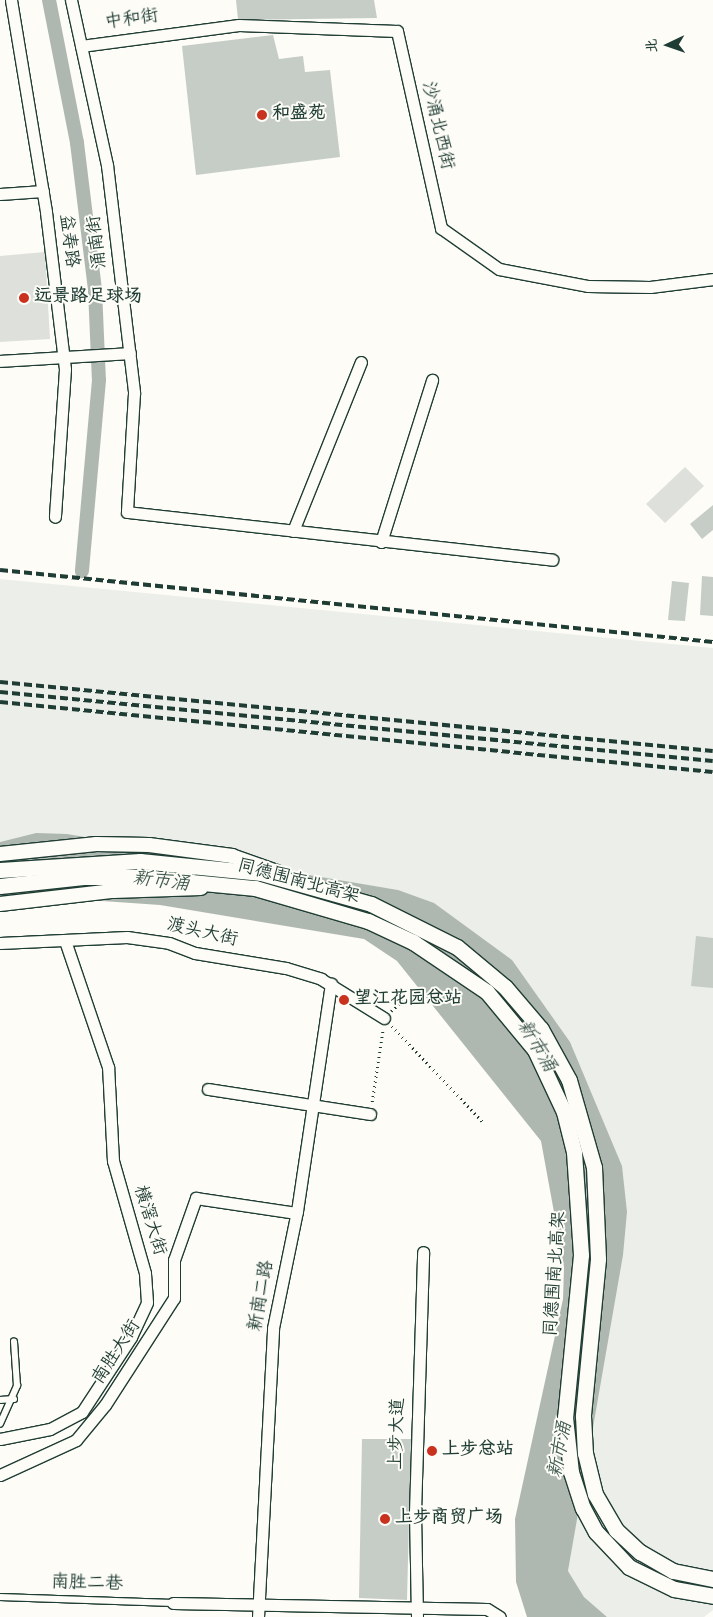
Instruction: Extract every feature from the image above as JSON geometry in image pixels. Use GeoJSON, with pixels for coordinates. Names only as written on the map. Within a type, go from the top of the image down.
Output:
{"type":"FeatureCollection","features":[{"type":"Feature","properties":{"kind":"main road","name":"同德围南北高架"},"geometry":{"type":"LineString","coordinates":[[0,870],[140,861],[216,865],[301,882],[371,904],[457,947],[524,1007],[559,1058],[588,1134],[598,1196],[598,1259],[583,1416],[589,1475],[605,1514],[640,1552],[673,1571],[713,1579]]}},
{"type":"Feature","properties":{"kind":"main road","name":"同德围南北高架"},"geometry":{"type":"LineString","coordinates":[[0,886],[84,877],[140,877],[255,888],[338,910],[413,942],[487,992],[535,1050],[564,1112],[581,1202],[581,1255],[565,1417],[570,1472],[596,1532],[629,1567],[667,1586],[713,1596]]}},
{"type":"Feature","properties":{"kind":"street","name":"益寿路"},"geometry":{"type":"LineString","coordinates":[[11,0],[43,191],[64,355],[55,518]]}},
{"type":"Feature","properties":{"kind":"street","name":"涌南街"},"geometry":{"type":"LineString","coordinates":[[71,0],[107,165],[130,353],[134,393],[127,512],[293,531]]}},
{"type":"Feature","properties":{"kind":"street","name":"中和街"},"geometry":{"type":"LineString","coordinates":[[81,46],[240,25],[397,31]]}},
{"type":"Feature","properties":{"kind":"street","name":"沙涌北西街"},"geometry":{"type":"LineString","coordinates":[[397,31],[441,228],[498,268],[579,284],[650,287],[713,279]]}},
{"type":"Feature","properties":{"kind":"street"},"geometry":{"type":"LineString","coordinates":[[0,194],[43,191]]}},
{"type":"Feature","properties":{"kind":"street"},"geometry":{"type":"LineString","coordinates":[[0,362],[64,355],[130,353]]}},
{"type":"Feature","properties":{"kind":"street"},"geometry":{"type":"LineString","coordinates":[[361,362],[293,531],[552,560]]}},
{"type":"Feature","properties":{"kind":"street"},"geometry":{"type":"LineString","coordinates":[[380,542],[432,380]]}},
{"type":"Feature","properties":{"kind":"street"},"geometry":{"type":"LineString","coordinates":[[0,854],[96,844],[174,846],[232,856],[301,882]]}},
{"type":"Feature","properties":{"kind":"street"},"geometry":{"type":"LineString","coordinates":[[0,904],[113,890],[255,888]]}},
{"type":"Feature","properties":{"kind":"street","name":"渡头大街"},"geometry":{"type":"LineString","coordinates":[[0,943],[127,937],[169,943],[195,953],[286,968],[330,984],[384,1018]]}},
{"type":"Feature","properties":{"kind":"street","name":"横滘大街"},"geometry":{"type":"LineString","coordinates":[[0,1439],[50,1429],[82,1412],[131,1337],[147,1302],[145,1273],[112,1160],[108,1067],[66,941]]}},
{"type":"Feature","properties":{"kind":"street","name":"新南二路"},"geometry":{"type":"LineString","coordinates":[[258,1617],[273,1328],[296,1213],[330,984]]}},
{"type":"Feature","properties":{"kind":"street"},"geometry":{"type":"LineString","coordinates":[[208,1089],[370,1114]]}},
{"type":"Feature","properties":{"kind":"street","name":"南胜大街"},"geometry":{"type":"LineString","coordinates":[[0,1475],[76,1440],[105,1406],[174,1298],[174,1260],[196,1198],[296,1213]]}},
{"type":"Feature","properties":{"kind":"street","name":"上步大道"},"geometry":{"type":"LineString","coordinates":[[416,1612],[422,1252]]}},
{"type":"Feature","properties":{"kind":"street"},"geometry":{"type":"LineString","coordinates":[[173,1603],[416,1612],[487,1609],[500,1617]]}},
{"type":"Feature","properties":{"kind":"lane"},"geometry":{"type":"LineString","coordinates":[[0,1424],[14,1399],[14,1342]]}},
{"type":"Feature","properties":{"kind":"lane"},"geometry":{"type":"LineString","coordinates":[[0,1400],[14,1399]]}},
{"type":"Feature","properties":{"kind":"lane","name":"南胜二巷"},"geometry":{"type":"LineString","coordinates":[[0,1597],[173,1603]]}},
{"type":"Feature","properties":{"kind":"path"},"geometry":{"type":"LineString","coordinates":[[370,1114],[384,1018],[408,996]]}},
{"type":"Feature","properties":{"kind":"path"},"geometry":{"type":"LineString","coordinates":[[384,1018],[484,1123]]}},
{"type":"Feature","properties":{"kind":"shaded area","name":"远景路足球场"},"geometry":{"type":"Polygon","coordinates":[[[45,252],[50,339],[0,342],[0,256],[45,252]]]}},
{"type":"Feature","properties":{"kind":"shaded area"},"geometry":{"type":"Polygon","coordinates":[[[685,467],[704,486],[665,523],[646,504],[685,467]]]}},
{"type":"Feature","properties":{"kind":"shaded area"},"geometry":{"type":"Polygon","coordinates":[[[0,579],[713,648],[713,1610],[704,1617],[607,1617],[584,1597],[568,1571],[627,1212],[398,890],[36,833],[0,842],[0,579]]]}},
{"type":"Feature","properties":{"kind":"water","name":"新市涌"},"geometry":{"type":"Polygon","coordinates":[[[36,833],[67,834],[398,890],[434,903],[512,960],[570,1042],[622,1166],[627,1212],[623,1255],[568,1571],[584,1597],[607,1617],[527,1617],[516,1582],[515,1519],[563,1299],[564,1267],[541,1141],[397,961],[364,939],[160,905],[59,898],[0,909],[0,842],[36,833]]]}},
{"type":"Feature","properties":{"kind":"building"},"geometry":{"type":"Polygon","coordinates":[[[236,0],[374,0],[377,18],[238,20],[236,0]]]}},
{"type":"Feature","properties":{"kind":"building","name":"和盛苑"},"geometry":{"type":"Polygon","coordinates":[[[273,35],[279,59],[303,56],[305,72],[330,70],[340,157],[196,175],[182,46],[273,35]]]}},
{"type":"Feature","properties":{"kind":"building"},"geometry":{"type":"Polygon","coordinates":[[[713,505],[713,530],[702,539],[690,524],[713,505]]]}},
{"type":"Feature","properties":{"kind":"building"},"geometry":{"type":"Polygon","coordinates":[[[702,576],[713,577],[713,616],[700,615],[702,576]]]}},
{"type":"Feature","properties":{"kind":"building"},"geometry":{"type":"Polygon","coordinates":[[[672,581],[689,583],[685,621],[668,620],[672,581]]]}},
{"type":"Feature","properties":{"kind":"building"},"geometry":{"type":"Polygon","coordinates":[[[696,936],[713,938],[713,988],[691,986],[696,936]]]}},
{"type":"Feature","properties":{"kind":"building","name":"上步商贸广场"},"geometry":{"type":"Polygon","coordinates":[[[362,1439],[411,1439],[407,1600],[359,1598],[362,1439]]]}},
{"type":"Feature","properties":{"kind":"waterway"},"geometry":{"type":"LineString","coordinates":[[49,0],[77,143],[95,290],[99,380],[82,571]]}},
{"type":"Feature","properties":{"kind":"railway"},"geometry":{"type":"LineString","coordinates":[[0,570],[713,642]]}},
{"type":"Feature","properties":{"kind":"railway"},"geometry":{"type":"LineString","coordinates":[[0,682],[713,751]]}},
{"type":"Feature","properties":{"kind":"railway"},"geometry":{"type":"LineString","coordinates":[[0,692],[713,761]]}},
{"type":"Feature","properties":{"kind":"railway"},"geometry":{"type":"LineString","coordinates":[[0,702],[713,772]]}},
{"type":"Feature","properties":{"kind":"place","name":"和盛苑"},"geometry":{"type":"Point","coordinates":[262,115]}},
{"type":"Feature","properties":{"kind":"place","name":"远景路足球场"},"geometry":{"type":"Point","coordinates":[24,298]}},
{"type":"Feature","properties":{"kind":"place","name":"望江花园总站"},"geometry":{"type":"Point","coordinates":[344,1000]}},
{"type":"Feature","properties":{"kind":"place","name":"上步总站"},"geometry":{"type":"Point","coordinates":[432,1451]}},
{"type":"Feature","properties":{"kind":"place","name":"上步商贸广场"},"geometry":{"type":"Point","coordinates":[385,1519]}}]}
